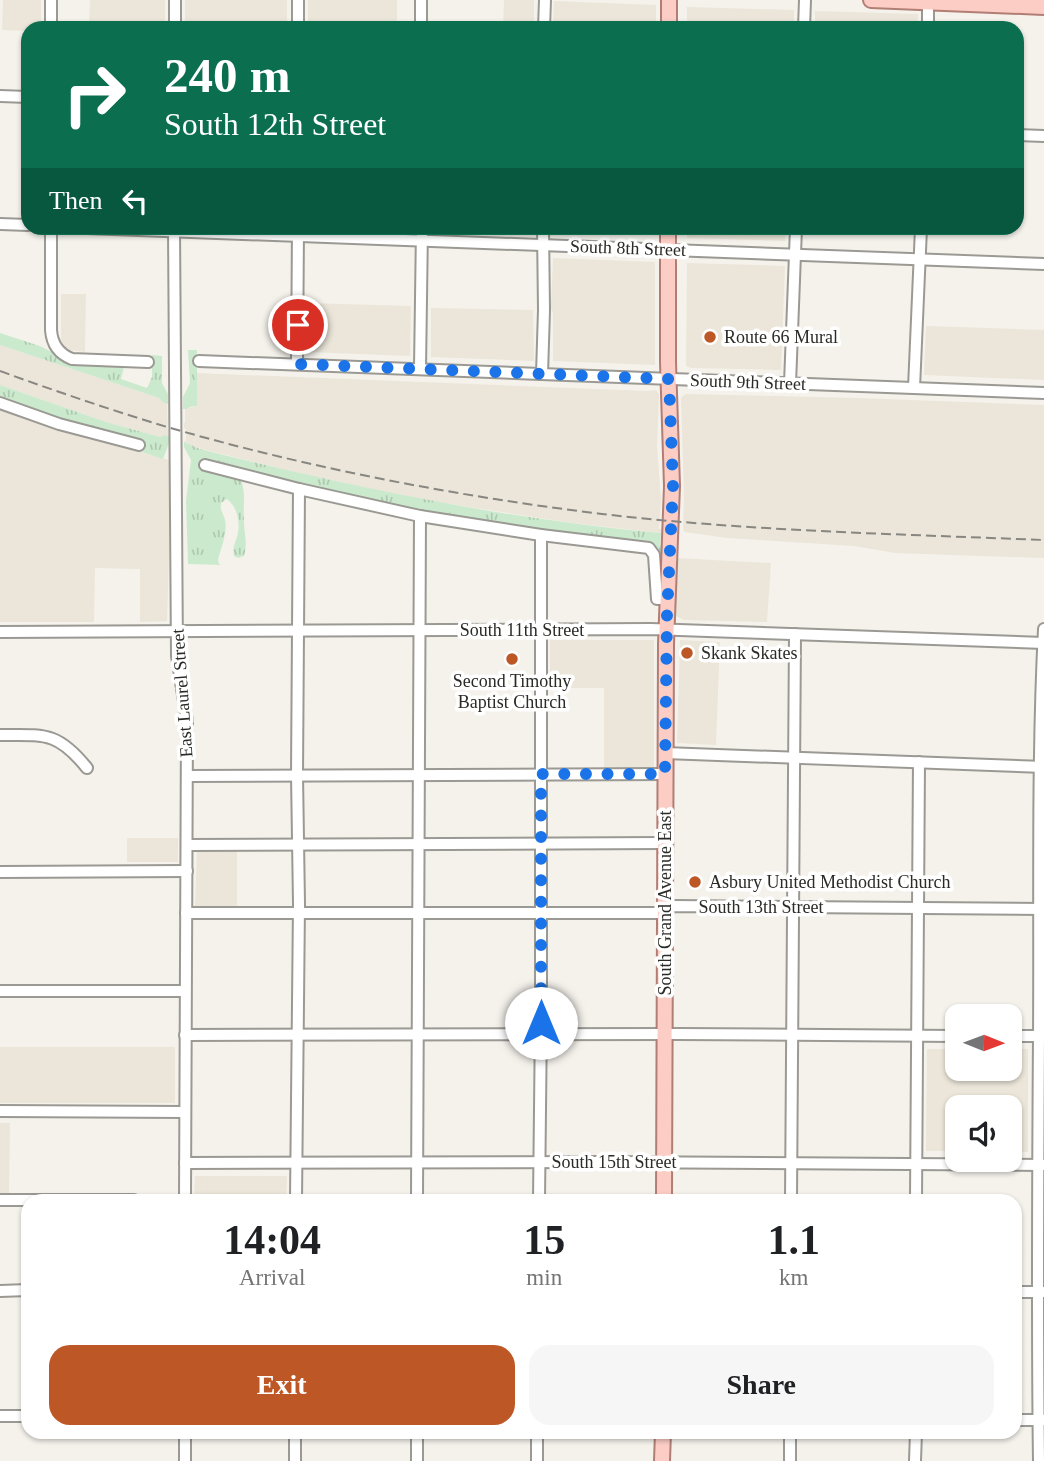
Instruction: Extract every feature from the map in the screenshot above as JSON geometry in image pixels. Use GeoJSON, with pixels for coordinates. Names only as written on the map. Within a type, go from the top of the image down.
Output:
{"type":"FeatureCollection","features":[{"type":"Feature","properties":{"kind":"main road"},"geometry":{"type":"LineString","coordinates":[[669,0],[669,21]]}},
{"type":"Feature","properties":{"kind":"main road"},"geometry":{"type":"LineString","coordinates":[[871,0],[1044,7]]}},
{"type":"Feature","properties":{"kind":"main road","name":"South Grand Avenue East"},"geometry":{"type":"LineString","coordinates":[[664,1194],[666,629],[673,486],[668,235]]}},
{"type":"Feature","properties":{"kind":"main road"},"geometry":{"type":"LineString","coordinates":[[662,1461],[663,1439]]}},
{"type":"Feature","properties":{"kind":"street"},"geometry":{"type":"LineString","coordinates":[[51,0],[51,21]]}},
{"type":"Feature","properties":{"kind":"street"},"geometry":{"type":"LineString","coordinates":[[175,0],[175,21]]}},
{"type":"Feature","properties":{"kind":"street"},"geometry":{"type":"LineString","coordinates":[[298,0],[298,21]]}},
{"type":"Feature","properties":{"kind":"street"},"geometry":{"type":"LineString","coordinates":[[421,0],[421,21]]}},
{"type":"Feature","properties":{"kind":"street"},"geometry":{"type":"LineString","coordinates":[[544,21],[545,0]]}},
{"type":"Feature","properties":{"kind":"street"},"geometry":{"type":"LineString","coordinates":[[804,21],[805,0]]}},
{"type":"Feature","properties":{"kind":"street"},"geometry":{"type":"LineString","coordinates":[[928,1],[928,21]]}},
{"type":"Feature","properties":{"kind":"street"},"geometry":{"type":"LineString","coordinates":[[0,96],[21,97]]}},
{"type":"Feature","properties":{"kind":"street"},"geometry":{"type":"LineString","coordinates":[[1024,135],[1044,136]]}},
{"type":"Feature","properties":{"kind":"street"},"geometry":{"type":"LineString","coordinates":[[0,224],[21,225]]}},
{"type":"Feature","properties":{"kind":"street"},"geometry":{"type":"LineString","coordinates":[[51,235],[51,330],[54,342],[63,354],[72,359],[148,362]]}},
{"type":"Feature","properties":{"kind":"street","name":"East Laurel Street"},"geometry":{"type":"LineString","coordinates":[[174,235],[178,670],[187,721],[185,1194]]}},
{"type":"Feature","properties":{"kind":"street"},"geometry":{"type":"LineString","coordinates":[[297,364],[298,235]]}},
{"type":"Feature","properties":{"kind":"street","name":"South 8th Street"},"geometry":{"type":"LineString","coordinates":[[344,235],[1044,264]]}},
{"type":"Feature","properties":{"kind":"street"},"geometry":{"type":"LineString","coordinates":[[420,369],[422,235]]}},
{"type":"Feature","properties":{"kind":"street"},"geometry":{"type":"LineString","coordinates":[[542,374],[543,235]]}},
{"type":"Feature","properties":{"kind":"street"},"geometry":{"type":"LineString","coordinates":[[790,384],[796,235]]}},
{"type":"Feature","properties":{"kind":"street"},"geometry":{"type":"LineString","coordinates":[[914,388],[921,235]]}},
{"type":"Feature","properties":{"kind":"street","name":"South 9th Street"},"geometry":{"type":"LineString","coordinates":[[200,361],[1044,393]]}},
{"type":"Feature","properties":{"kind":"street"},"geometry":{"type":"LineString","coordinates":[[0,403],[59,424],[139,446]]}},
{"type":"Feature","properties":{"kind":"street"},"geometry":{"type":"LineString","coordinates":[[205,465],[420,516],[649,548],[654,555],[657,599],[667,599]]}},
{"type":"Feature","properties":{"kind":"street"},"geometry":{"type":"LineString","coordinates":[[296,1194],[299,489]]}},
{"type":"Feature","properties":{"kind":"street"},"geometry":{"type":"LineString","coordinates":[[417,1194],[420,516]]}},
{"type":"Feature","properties":{"kind":"street"},"geometry":{"type":"LineString","coordinates":[[539,1194],[541,535]]}},
{"type":"Feature","properties":{"kind":"street","name":"South 11th Street"},"geometry":{"type":"LineString","coordinates":[[0,632],[666,629],[1044,643]]}},
{"type":"Feature","properties":{"kind":"street"},"geometry":{"type":"LineString","coordinates":[[1039,1461],[1044,629]]}},
{"type":"Feature","properties":{"kind":"street"},"geometry":{"type":"LineString","coordinates":[[791,1194],[795,634]]}},
{"type":"Feature","properties":{"kind":"street"},"geometry":{"type":"LineString","coordinates":[[0,735],[32,734],[59,740],[70,748],[87,768]]}},
{"type":"Feature","properties":{"kind":"street"},"geometry":{"type":"LineString","coordinates":[[665,753],[1042,767]]}},
{"type":"Feature","properties":{"kind":"street"},"geometry":{"type":"LineString","coordinates":[[916,1194],[919,762]]}},
{"type":"Feature","properties":{"kind":"street"},"geometry":{"type":"LineString","coordinates":[[187,776],[665,774]]}},
{"type":"Feature","properties":{"kind":"street"},"geometry":{"type":"LineString","coordinates":[[187,845],[664,843]]}},
{"type":"Feature","properties":{"kind":"street"},"geometry":{"type":"LineString","coordinates":[[0,872],[187,872]]}},
{"type":"Feature","properties":{"kind":"street","name":"South 13th Street"},"geometry":{"type":"LineString","coordinates":[[186,913],[665,913],[672,906],[1042,909]]}},
{"type":"Feature","properties":{"kind":"street"},"geometry":{"type":"LineString","coordinates":[[0,990],[185,991]]}},
{"type":"Feature","properties":{"kind":"street"},"geometry":{"type":"LineString","coordinates":[[185,1035],[945,1036]]}},
{"type":"Feature","properties":{"kind":"street"},"geometry":{"type":"LineString","coordinates":[[1022,1036],[1041,1036]]}},
{"type":"Feature","properties":{"kind":"street"},"geometry":{"type":"LineString","coordinates":[[0,1111],[185,1112]]}},
{"type":"Feature","properties":{"kind":"street","name":"South 15th Street"},"geometry":{"type":"LineString","coordinates":[[185,1163],[664,1162],[1041,1165]]}},
{"type":"Feature","properties":{"kind":"street"},"geometry":{"type":"LineString","coordinates":[[0,1200],[21,1200]]}},
{"type":"Feature","properties":{"kind":"street"},"geometry":{"type":"LineString","coordinates":[[0,1291],[21,1290]]}},
{"type":"Feature","properties":{"kind":"street"},"geometry":{"type":"LineString","coordinates":[[1022,1292],[1041,1292]]}},
{"type":"Feature","properties":{"kind":"street"},"geometry":{"type":"LineString","coordinates":[[0,1416],[21,1416]]}},
{"type":"Feature","properties":{"kind":"street"},"geometry":{"type":"LineString","coordinates":[[1022,1420],[1041,1420]]}},
{"type":"Feature","properties":{"kind":"street"},"geometry":{"type":"LineString","coordinates":[[185,1439],[185,1461]]}},
{"type":"Feature","properties":{"kind":"street"},"geometry":{"type":"LineString","coordinates":[[295,1439],[295,1461]]}},
{"type":"Feature","properties":{"kind":"street"},"geometry":{"type":"LineString","coordinates":[[416,1439],[417,1461]]}},
{"type":"Feature","properties":{"kind":"street"},"geometry":{"type":"LineString","coordinates":[[537,1439],[537,1461]]}},
{"type":"Feature","properties":{"kind":"street"},"geometry":{"type":"LineString","coordinates":[[790,1439],[790,1461]]}},
{"type":"Feature","properties":{"kind":"street"},"geometry":{"type":"LineString","coordinates":[[915,1461],[916,1439]]}},
{"type":"Feature","properties":{"kind":"shaded area"},"geometry":{"type":"Polygon","coordinates":[[[3,0],[41,0],[41,21],[21,21],[21,31],[2,30],[3,0]]]}},
{"type":"Feature","properties":{"kind":"shaded area"},"geometry":{"type":"Polygon","coordinates":[[[90,0],[165,0],[165,21],[89,21],[90,0]]]}},
{"type":"Feature","properties":{"kind":"shaded area"},"geometry":{"type":"Polygon","coordinates":[[[185,0],[287,0],[287,21],[185,21],[185,0]]]}},
{"type":"Feature","properties":{"kind":"shaded area"},"geometry":{"type":"Polygon","coordinates":[[[308,0],[397,0],[397,21],[308,21],[308,0]]]}},
{"type":"Feature","properties":{"kind":"shaded area"},"geometry":{"type":"Polygon","coordinates":[[[504,0],[534,0],[534,21],[503,21],[504,0]]]}},
{"type":"Feature","properties":{"kind":"shaded area"},"geometry":{"type":"Polygon","coordinates":[[[554,1],[656,5],[656,21],[553,21],[554,1]]]}},
{"type":"Feature","properties":{"kind":"shaded area"},"geometry":{"type":"Polygon","coordinates":[[[687,7],[794,10],[794,21],[687,21],[687,7]]]}},
{"type":"Feature","properties":{"kind":"shaded area"},"geometry":{"type":"Polygon","coordinates":[[[815,11],[918,14],[918,21],[815,21],[815,11]]]}},
{"type":"Feature","properties":{"kind":"shaded area"},"geometry":{"type":"Polygon","coordinates":[[[687,235],[785,235],[785,241],[687,238],[687,235]]]}},
{"type":"Feature","properties":{"kind":"shaded area"},"geometry":{"type":"Polygon","coordinates":[[[553,258],[655,262],[655,365],[553,361],[553,258]]]}},
{"type":"Feature","properties":{"kind":"shaded area"},"geometry":{"type":"Polygon","coordinates":[[[687,263],[785,266],[781,370],[686,366],[687,263]]]}},
{"type":"Feature","properties":{"kind":"shaded area"},"geometry":{"type":"Polygon","coordinates":[[[61,294],[86,294],[85,352],[69,350],[63,344],[61,294]]]}},
{"type":"Feature","properties":{"kind":"shaded area"},"geometry":{"type":"Polygon","coordinates":[[[308,303],[411,306],[410,356],[308,352],[308,303]]]}},
{"type":"Feature","properties":{"kind":"shaded area"},"geometry":{"type":"Polygon","coordinates":[[[431,308],[533,310],[534,361],[431,357],[431,308]]]}},
{"type":"Feature","properties":{"kind":"shaded area"},"geometry":{"type":"Polygon","coordinates":[[[926,326],[1044,330],[1044,380],[924,375],[926,326]]]}},
{"type":"Feature","properties":{"kind":"shaded area"},"geometry":{"type":"Polygon","coordinates":[[[0,345],[162,399],[167,404],[168,435],[160,437],[106,422],[0,385],[0,345]]]}},
{"type":"Feature","properties":{"kind":"shaded area"},"geometry":{"type":"Polygon","coordinates":[[[196,373],[656,390],[659,394],[657,446],[661,533],[572,523],[424,500],[306,475],[194,447],[184,442],[184,423],[185,409],[197,406],[196,373]]]}},
{"type":"Feature","properties":{"kind":"shaded area"},"geometry":{"type":"Polygon","coordinates":[[[685,394],[1044,405],[1044,558],[895,553],[854,546],[727,538],[685,532],[681,398],[685,394]]]}},
{"type":"Feature","properties":{"kind":"shaded area"},"geometry":{"type":"Polygon","coordinates":[[[0,407],[82,435],[172,461],[167,621],[140,622],[140,569],[95,568],[94,622],[0,622],[0,407]]]}},
{"type":"Feature","properties":{"kind":"shaded area"},"geometry":{"type":"Polygon","coordinates":[[[676,558],[771,563],[767,622],[684,620],[674,615],[676,558]]]}},
{"type":"Feature","properties":{"kind":"shaded area"},"geometry":{"type":"Polygon","coordinates":[[[550,640],[654,640],[654,769],[604,768],[604,688],[550,688],[550,640]]]}},
{"type":"Feature","properties":{"kind":"shaded area"},"geometry":{"type":"Polygon","coordinates":[[[680,640],[720,642],[716,745],[677,743],[680,640]]]}},
{"type":"Feature","properties":{"kind":"shaded area"},"geometry":{"type":"Polygon","coordinates":[[[127,838],[178,838],[178,862],[127,862],[127,838]]]}},
{"type":"Feature","properties":{"kind":"shaded area"},"geometry":{"type":"Polygon","coordinates":[[[199,850],[237,850],[237,911],[195,908],[199,850]]]}},
{"type":"Feature","properties":{"kind":"shaded area"},"geometry":{"type":"Polygon","coordinates":[[[0,1047],[175,1047],[175,1103],[0,1103],[0,1047]]]}},
{"type":"Feature","properties":{"kind":"shaded area"},"geometry":{"type":"Polygon","coordinates":[[[927,1049],[945,1049],[945,1082],[1022,1082],[1022,1049],[1028,1049],[1028,1152],[1022,1152],[1022,1095],[945,1095],[945,1151],[926,1151],[927,1049]]]}},
{"type":"Feature","properties":{"kind":"shaded area"},"geometry":{"type":"Polygon","coordinates":[[[0,1123],[10,1123],[9,1193],[0,1193],[0,1123]]]}},
{"type":"Feature","properties":{"kind":"shaded area"},"geometry":{"type":"Polygon","coordinates":[[[195,1176],[287,1176],[286,1194],[194,1194],[195,1176]]]}},
{"type":"Feature","properties":{"kind":"green space"},"geometry":{"type":"Polygon","coordinates":[[[0,333],[40,346],[67,363],[124,367],[121,379],[147,388],[152,377],[152,355],[162,356],[162,383],[168,394],[168,404],[159,398],[0,345],[0,333]]]}},
{"type":"Feature","properties":{"kind":"green space"},"geometry":{"type":"Polygon","coordinates":[[[188,350],[197,350],[197,406],[183,409],[183,397],[190,383],[188,350]]]}},
{"type":"Feature","properties":{"kind":"green space"},"geometry":{"type":"Polygon","coordinates":[[[0,385],[106,422],[160,437],[169,436],[163,459],[142,452],[144,444],[69,423],[0,396],[0,385]]]}},
{"type":"Feature","properties":{"kind":"green space"},"geometry":{"type":"Polygon","coordinates":[[[184,442],[200,449],[371,489],[544,519],[661,533],[661,571],[648,543],[425,511],[306,488],[206,460],[204,470],[241,480],[244,495],[245,551],[244,556],[234,556],[238,519],[227,499],[221,503],[226,524],[218,560],[221,565],[188,564],[186,501],[191,460],[184,442]]]}},
{"type":"Feature","properties":{"kind":"railway"},"geometry":{"type":"LineString","coordinates":[[0,371],[125,414],[220,442],[328,468],[492,499],[657,520],[822,531],[1044,540]]}},
{"type":"Feature","properties":{"kind":"place","name":"Route 66 Mural"},"geometry":{"type":"Point","coordinates":[710,337]}},
{"type":"Feature","properties":{"kind":"place","name":"Skank Skates"},"geometry":{"type":"Point","coordinates":[687,653]}},
{"type":"Feature","properties":{"kind":"place","name":"Second Timothy Baptist Church"},"geometry":{"type":"Point","coordinates":[512,659]}},
{"type":"Feature","properties":{"kind":"place","name":"Asbury United Methodist Church"},"geometry":{"type":"Point","coordinates":[695,882]}},
{"type":"Feature","properties":{"kind":"route"},"geometry":{"type":"LineString","coordinates":[[298,325],[297,364],[669,379],[673,486],[667,615],[665,774],[541,774],[541,1023]]}}]}
